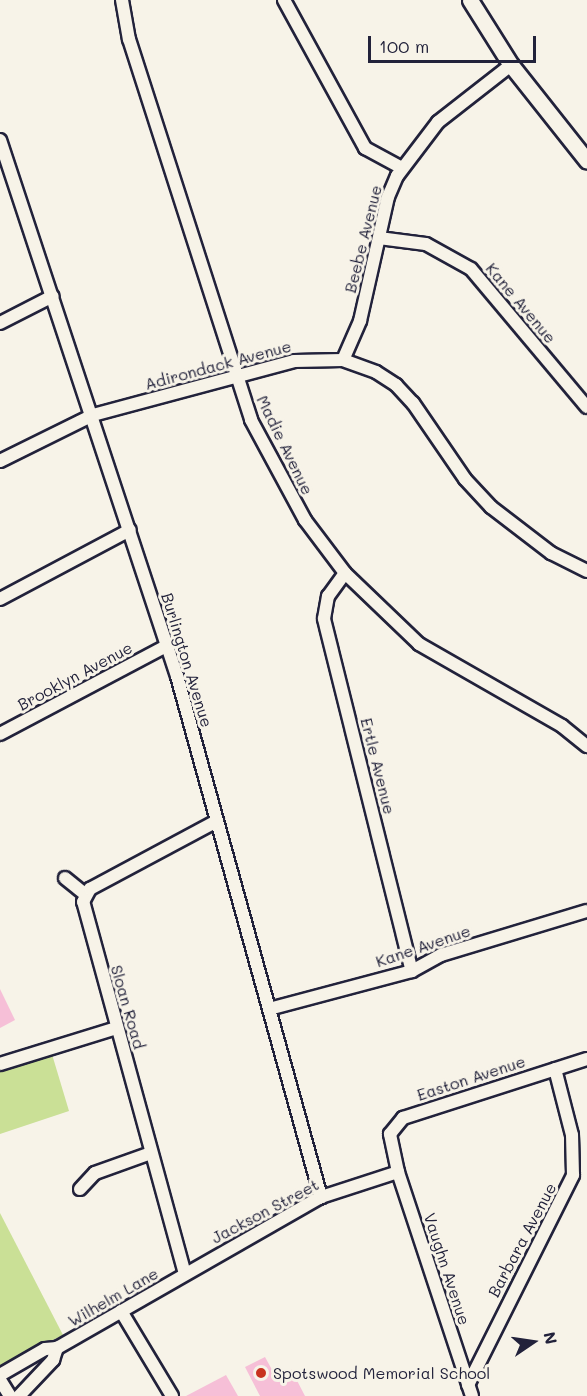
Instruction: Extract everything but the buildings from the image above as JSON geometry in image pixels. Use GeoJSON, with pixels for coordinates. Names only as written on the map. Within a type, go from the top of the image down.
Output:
{"type":"FeatureCollection","features":[{"type":"Feature","properties":{"kind":"main road"},"geometry":{"type":"LineString","coordinates":[[470,0],[511,65],[587,161]]}},
{"type":"Feature","properties":{"kind":"street","name":"Madie Avenue"},"geometry":{"type":"LineString","coordinates":[[122,0],[129,39],[251,420],[277,472],[305,520],[345,573],[418,644],[562,726],[587,746]]}},
{"type":"Feature","properties":{"kind":"street"},"geometry":{"type":"LineString","coordinates":[[284,0],[365,148],[402,168]]}},
{"type":"Feature","properties":{"kind":"street","name":"Beebe Avenue"},"geometry":{"type":"LineString","coordinates":[[343,360],[360,321],[388,197],[402,168],[438,122],[511,65]]}},
{"type":"Feature","properties":{"kind":"street","name":"Burlington Avenue"},"geometry":{"type":"LineString","coordinates":[[0,140],[93,415],[166,646],[321,1197]]}},
{"type":"Feature","properties":{"kind":"street","name":"Kane Avenue"},"geometry":{"type":"LineString","coordinates":[[379,238],[426,244],[471,269],[587,407]]}},
{"type":"Feature","properties":{"kind":"street"},"geometry":{"type":"LineString","coordinates":[[0,323],[53,296]]}},
{"type":"Feature","properties":{"kind":"street","name":"Adirondack Avenue"},"geometry":{"type":"LineString","coordinates":[[0,461],[93,415],[305,358],[343,360],[376,372],[396,385],[465,479],[491,507],[551,553],[587,571]]}},
{"type":"Feature","properties":{"kind":"street"},"geometry":{"type":"LineString","coordinates":[[0,599],[130,530]]}},
{"type":"Feature","properties":{"kind":"street","name":"Ertle Avenue"},"geometry":{"type":"LineString","coordinates":[[345,573],[328,596],[324,619],[412,971]]}},
{"type":"Feature","properties":{"kind":"street","name":"Brooklyn Avenue"},"geometry":{"type":"LineString","coordinates":[[0,734],[166,646]]}},
{"type":"Feature","properties":{"kind":"street"},"geometry":{"type":"LineString","coordinates":[[65,878],[85,894],[217,821]]}},
{"type":"Feature","properties":{"kind":"street","name":"Sloan Road"},"geometry":{"type":"LineString","coordinates":[[85,894],[85,916],[185,1274]]}},
{"type":"Feature","properties":{"kind":"street","name":"Kane Avenue"},"geometry":{"type":"LineString","coordinates":[[269,1009],[412,971],[441,955],[587,912]]}},
{"type":"Feature","properties":{"kind":"street"},"geometry":{"type":"LineString","coordinates":[[0,1064],[116,1028]]}},
{"type":"Feature","properties":{"kind":"street","name":"Easton Avenue"},"geometry":{"type":"LineString","coordinates":[[392,1153],[390,1134],[403,1118],[587,1059]]}},
{"type":"Feature","properties":{"kind":"street","name":"Barbara Avenue"},"geometry":{"type":"LineString","coordinates":[[470,1390],[573,1175],[572,1134],[555,1069]]}},
{"type":"Feature","properties":{"kind":"street"},"geometry":{"type":"LineString","coordinates":[[80,1189],[95,1173],[151,1153]]}},
{"type":"Feature","properties":{"kind":"street","name":"Vaughn Avenue"},"geometry":{"type":"LineString","coordinates":[[392,1153],[470,1390]]}},
{"type":"Feature","properties":{"kind":"street","name":"Jackson Street"},"geometry":{"type":"LineString","coordinates":[[185,1274],[321,1197],[398,1172]]}},
{"type":"Feature","properties":{"kind":"street","name":"Wilhelm Lane"},"geometry":{"type":"LineString","coordinates":[[0,1375],[45,1349],[57,1348],[185,1274]]}},
{"type":"Feature","properties":{"kind":"street"},"geometry":{"type":"LineString","coordinates":[[121,1311],[172,1396]]}},
{"type":"Feature","properties":{"kind":"street"},"geometry":{"type":"LineString","coordinates":[[19,1396],[52,1360],[57,1348]]}},
{"type":"Feature","properties":{"kind":"street"},"geometry":{"type":"LineString","coordinates":[[0,1380],[10,1396]]}},
{"type":"Feature","properties":{"kind":"green space"},"geometry":{"type":"Polygon","coordinates":[[[51,1051],[69,1111],[0,1134],[0,1067],[51,1051]]]}},
{"type":"Feature","properties":{"kind":"green space"},"geometry":{"type":"Polygon","coordinates":[[[0,1213],[63,1335],[0,1366],[0,1213]]]}},
{"type":"Feature","properties":{"kind":"place","name":"Spotswood Memorial School"},"geometry":{"type":"Point","coordinates":[261,1373]}}]}
